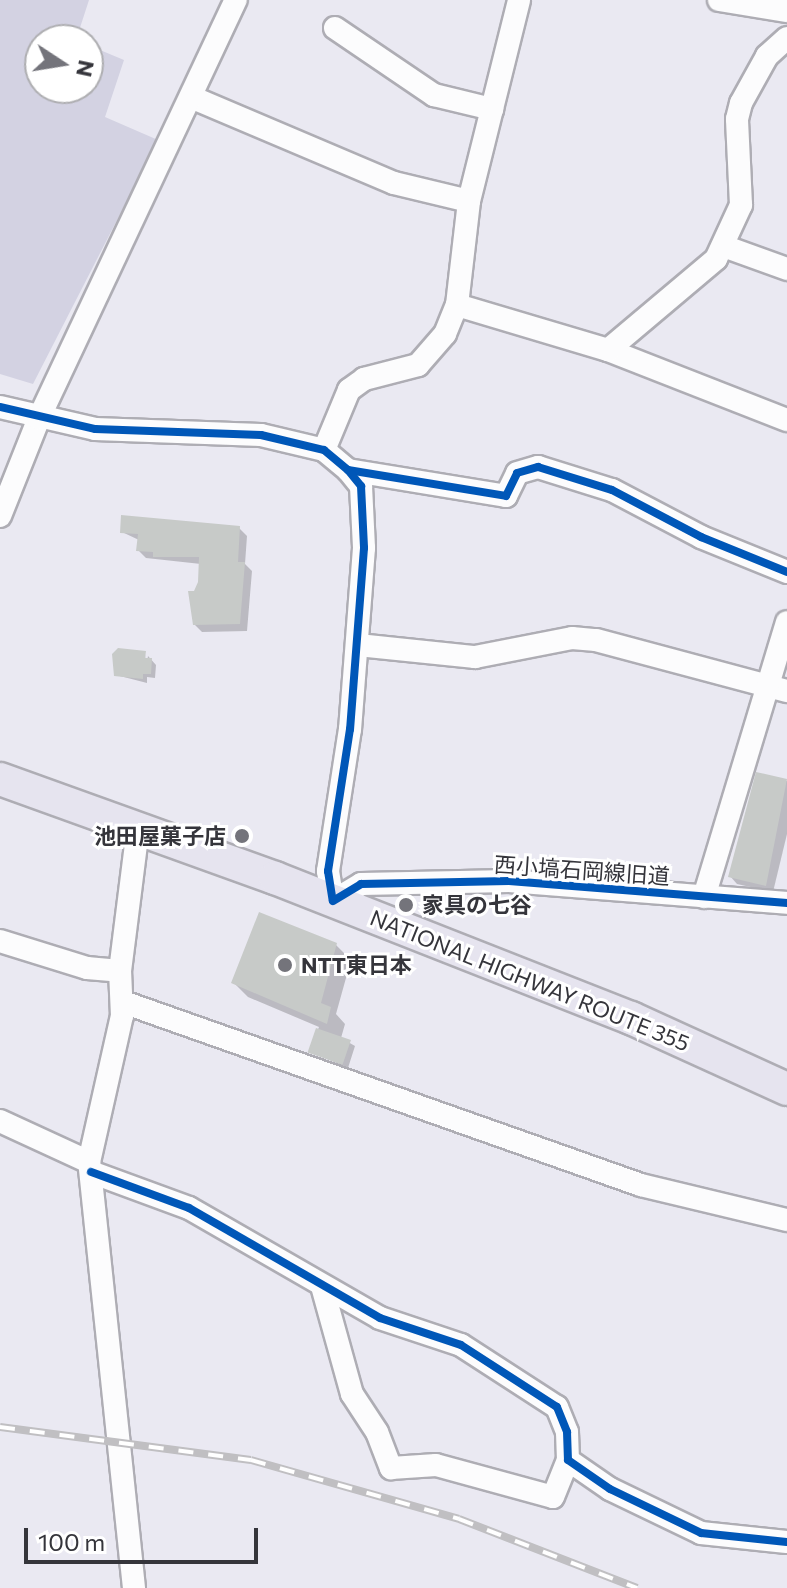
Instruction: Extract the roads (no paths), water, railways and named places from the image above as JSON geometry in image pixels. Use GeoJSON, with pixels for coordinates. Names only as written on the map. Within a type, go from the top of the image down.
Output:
{"type":"FeatureCollection","features":[{"type":"Feature","properties":{"kind":"highway","name":"NATIONAL HIGHWAY ROUTE 355"},"geometry":{"type":"LineString","coordinates":[[0,779],[333,901],[645,1024],[787,1089]]}},
{"type":"Feature","properties":{"kind":"street"},"geometry":{"type":"LineString","coordinates":[[0,516],[39,418],[236,0]]}},
{"type":"Feature","properties":{"kind":"street"},"geometry":{"type":"LineString","coordinates":[[324,450],[349,390],[364,379],[418,365],[445,334],[457,305],[469,201],[519,0]]}},
{"type":"Feature","properties":{"kind":"street"},"geometry":{"type":"LineString","coordinates":[[719,0],[787,11]]}},
{"type":"Feature","properties":{"kind":"street"},"geometry":{"type":"LineString","coordinates":[[335,28],[434,95],[492,109]]}},
{"type":"Feature","properties":{"kind":"street"},"geometry":{"type":"LineString","coordinates":[[608,350],[726,247],[741,205],[737,119],[741,103],[767,56],[787,38]]}},
{"type":"Feature","properties":{"kind":"street"},"geometry":{"type":"LineString","coordinates":[[191,97],[394,183],[469,201]]}},
{"type":"Feature","properties":{"kind":"street"},"geometry":{"type":"LineString","coordinates":[[726,247],[787,269]]}},
{"type":"Feature","properties":{"kind":"street"},"geometry":{"type":"LineString","coordinates":[[457,305],[608,350],[787,420]]}},
{"type":"Feature","properties":{"kind":"street"},"geometry":{"type":"LineString","coordinates":[[0,407],[95,429],[261,435],[324,450],[348,470],[361,486],[358,645],[328,871],[333,901]]}},
{"type":"Feature","properties":{"kind":"street"},"geometry":{"type":"LineString","coordinates":[[348,470],[506,496],[517,473],[538,467],[612,490],[701,537],[787,572]]}},
{"type":"Feature","properties":{"kind":"street"},"geometry":{"type":"LineString","coordinates":[[704,897],[776,688],[787,622]]}},
{"type":"Feature","properties":{"kind":"street"},"geometry":{"type":"LineString","coordinates":[[358,645],[475,657],[572,638],[596,640],[776,688]]}},
{"type":"Feature","properties":{"kind":"street"},"geometry":{"type":"LineString","coordinates":[[134,1588],[90,1167],[123,1002],[120,971],[138,828]]}},
{"type":"Feature","properties":{"kind":"street","name":"西小塙石岡線旧道"},"geometry":{"type":"LineString","coordinates":[[333,901],[361,884],[509,881],[787,903]]}},
{"type":"Feature","properties":{"kind":"street"},"geometry":{"type":"LineString","coordinates":[[0,941],[87,968],[120,971]]}},
{"type":"Feature","properties":{"kind":"street"},"geometry":{"type":"LineString","coordinates":[[123,1002],[641,1185],[787,1220]]}},
{"type":"Feature","properties":{"kind":"street"},"geometry":{"type":"LineString","coordinates":[[0,1121],[90,1167],[189,1208],[322,1286],[406,1329],[449,1338],[557,1407],[567,1432],[568,1460],[553,1497],[436,1465],[391,1468],[377,1432],[352,1394],[322,1286]]}},
{"type":"Feature","properties":{"kind":"street"},"geometry":{"type":"LineString","coordinates":[[568,1460],[610,1489],[701,1533],[787,1542]]}},
{"type":"Feature","properties":{"kind":"railway"},"geometry":{"type":"LineString","coordinates":[[0,1427],[251,1460],[459,1519],[637,1588]]}},
{"type":"Feature","properties":{"kind":"place","name":"池田屋菓子店"},"geometry":{"type":"Point","coordinates":[242,836]}},
{"type":"Feature","properties":{"kind":"place","name":"家具の七谷"},"geometry":{"type":"Point","coordinates":[406,905]}},
{"type":"Feature","properties":{"kind":"place","name":"NTT東日本"},"geometry":{"type":"Point","coordinates":[285,965]}}]}
